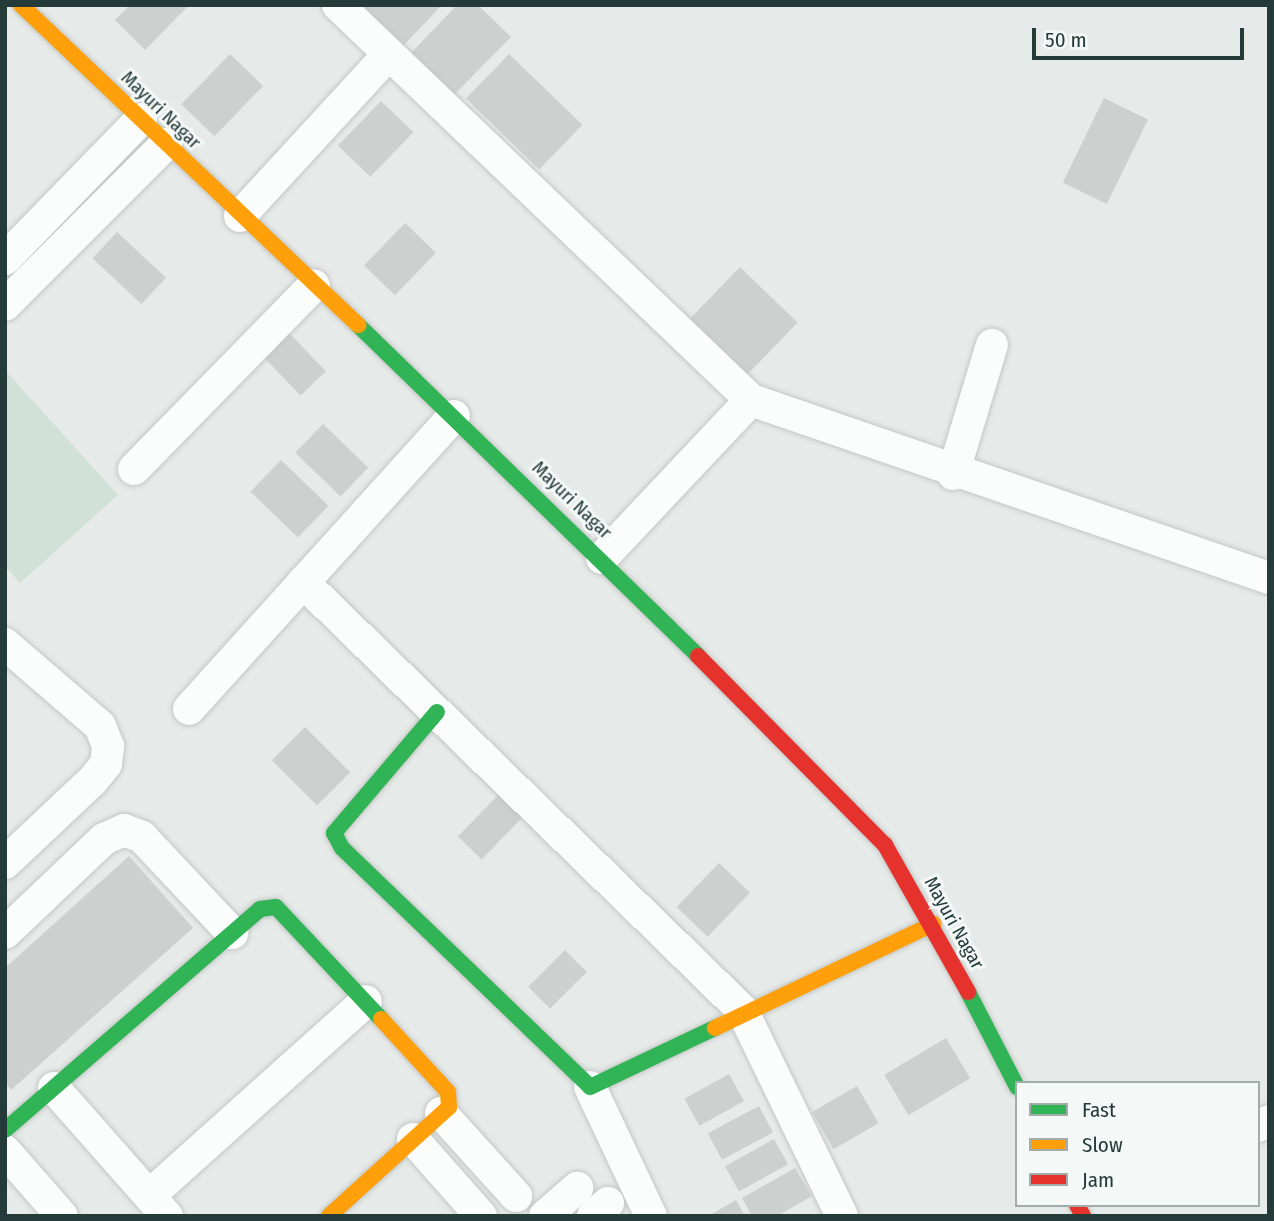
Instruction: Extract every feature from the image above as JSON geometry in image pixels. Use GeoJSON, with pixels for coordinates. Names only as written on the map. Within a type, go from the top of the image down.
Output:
{"type":"FeatureCollection","features":[{"type":"Feature","properties":{"kind":"street","name":"Mayuri Nagar"},"geometry":{"type":"LineString","coordinates":[[20,5],[602,558],[885,845],[933,924],[1015,1083]]}},
{"type":"Feature","properties":{"kind":"street"},"geometry":{"type":"LineString","coordinates":[[338,5],[387,56],[751,400],[953,474],[1269,578]]}},
{"type":"Feature","properties":{"kind":"street"},"geometry":{"type":"LineString","coordinates":[[240,216],[387,56]]}},
{"type":"Feature","properties":{"kind":"street"},"geometry":{"type":"LineString","coordinates":[[5,259],[141,119]]}},
{"type":"Feature","properties":{"kind":"street"},"geometry":{"type":"LineString","coordinates":[[5,305],[166,144]]}},
{"type":"Feature","properties":{"kind":"street"},"geometry":{"type":"LineString","coordinates":[[134,469],[314,285]]}},
{"type":"Feature","properties":{"kind":"street"},"geometry":{"type":"LineString","coordinates":[[953,474],[992,345]]}},
{"type":"Feature","properties":{"kind":"street"},"geometry":{"type":"LineString","coordinates":[[602,558],[751,400]]}},
{"type":"Feature","properties":{"kind":"street"},"geometry":{"type":"LineString","coordinates":[[189,709],[454,416]]}},
{"type":"Feature","properties":{"kind":"street"},"geometry":{"type":"LineString","coordinates":[[303,582],[743,1010],[842,1216]]}},
{"type":"Feature","properties":{"kind":"street"},"geometry":{"type":"LineString","coordinates":[[5,643],[100,726],[108,746],[106,764],[92,780],[5,863]]}},
{"type":"Feature","properties":{"kind":"street"},"geometry":{"type":"LineString","coordinates":[[437,712],[334,833],[342,848],[590,1087],[651,1216]]}},
{"type":"Feature","properties":{"kind":"street"},"geometry":{"type":"LineString","coordinates":[[5,933],[104,839],[124,830],[142,837],[232,933]]}},
{"type":"Feature","properties":{"kind":"street"},"geometry":{"type":"LineString","coordinates":[[9,1119],[54,1088],[260,909],[276,907],[448,1092],[442,1113],[329,1216]]}},
{"type":"Feature","properties":{"kind":"street"},"geometry":{"type":"LineString","coordinates":[[590,1087],[743,1010],[933,924]]}},
{"type":"Feature","properties":{"kind":"street"},"geometry":{"type":"LineString","coordinates":[[54,1088],[159,1205],[366,1001]]}},
{"type":"Feature","properties":{"kind":"street"},"geometry":{"type":"LineString","coordinates":[[442,1113],[516,1196]]}},
{"type":"Feature","properties":{"kind":"street"},"geometry":{"type":"LineString","coordinates":[[413,1139],[481,1216]]}},
{"type":"Feature","properties":{"kind":"street"},"geometry":{"type":"LineString","coordinates":[[5,1151],[62,1216]]}},
{"type":"Feature","properties":{"kind":"street"},"geometry":{"type":"LineString","coordinates":[[545,1216],[577,1188]]}},
{"type":"Feature","properties":{"kind":"street"},"geometry":{"type":"LineString","coordinates":[[1083,1216],[1099,1207]]}},
{"type":"Feature","properties":{"kind":"shaded area"},"geometry":{"type":"Polygon","coordinates":[[[5,370],[118,495],[20,583],[5,566],[5,370]]]}},
{"type":"Feature","properties":{"kind":"building"},"geometry":{"type":"Polygon","coordinates":[[[130,5],[189,5],[145,50],[115,20],[130,5]]]}},
{"type":"Feature","properties":{"kind":"building"},"geometry":{"type":"Polygon","coordinates":[[[362,5],[442,5],[401,48],[360,7],[362,5]]]}},
{"type":"Feature","properties":{"kind":"building"},"geometry":{"type":"Polygon","coordinates":[[[457,5],[478,5],[511,37],[454,95],[411,53],[457,5]]]}},
{"type":"Feature","properties":{"kind":"building"},"geometry":{"type":"Polygon","coordinates":[[[230,54],[263,86],[214,136],[181,104],[230,54]]]}},
{"type":"Feature","properties":{"kind":"building"},"geometry":{"type":"Polygon","coordinates":[[[509,54],[582,125],[539,169],[466,99],[509,54]]]}},
{"type":"Feature","properties":{"kind":"building"},"geometry":{"type":"Polygon","coordinates":[[[1104,98],[1148,119],[1107,204],[1063,182],[1104,98]]]}},
{"type":"Feature","properties":{"kind":"building"},"geometry":{"type":"Polygon","coordinates":[[[381,101],[413,132],[370,177],[338,146],[381,101]]]}},
{"type":"Feature","properties":{"kind":"building"},"geometry":{"type":"Polygon","coordinates":[[[405,223],[436,253],[395,295],[364,265],[405,223]]]}},
{"type":"Feature","properties":{"kind":"building"},"geometry":{"type":"Polygon","coordinates":[[[117,232],[166,278],[141,304],[92,258],[117,232]]]}},
{"type":"Feature","properties":{"kind":"building"},"geometry":{"type":"Polygon","coordinates":[[[740,267],[798,323],[748,374],[690,319],[740,267]]]}},
{"type":"Feature","properties":{"kind":"building"},"geometry":{"type":"Polygon","coordinates":[[[289,333],[326,371],[301,395],[264,357],[289,333]]]}},
{"type":"Feature","properties":{"kind":"building"},"geometry":{"type":"Polygon","coordinates":[[[323,424],[368,468],[341,497],[295,453],[323,424]]]}},
{"type":"Feature","properties":{"kind":"building"},"geometry":{"type":"Polygon","coordinates":[[[281,460],[328,506],[298,537],[250,492],[281,460]]]}},
{"type":"Feature","properties":{"kind":"building"},"geometry":{"type":"Polygon","coordinates":[[[305,727],[350,772],[317,805],[272,760],[305,727]]]}},
{"type":"Feature","properties":{"kind":"building"},"geometry":{"type":"Polygon","coordinates":[[[501,792],[525,815],[482,860],[458,837],[501,792]]]}},
{"type":"Feature","properties":{"kind":"building"},"geometry":{"type":"Polygon","coordinates":[[[129,856],[193,928],[11,1090],[5,1082],[5,968],[129,856]]]}},
{"type":"Feature","properties":{"kind":"building"},"geometry":{"type":"Polygon","coordinates":[[[719,863],[750,893],[708,937],[677,907],[719,863]]]}},
{"type":"Feature","properties":{"kind":"building"},"geometry":{"type":"Polygon","coordinates":[[[565,950],[587,972],[550,1009],[528,987],[565,950]]]}},
{"type":"Feature","properties":{"kind":"building"},"geometry":{"type":"Polygon","coordinates":[[[946,1038],[970,1078],[908,1115],[884,1075],[946,1038]]]}},
{"type":"Feature","properties":{"kind":"building"},"geometry":{"type":"Polygon","coordinates":[[[729,1074],[744,1101],[699,1126],[684,1099],[729,1074]]]}},
{"type":"Feature","properties":{"kind":"building"},"geometry":{"type":"Polygon","coordinates":[[[857,1086],[878,1123],[833,1149],[812,1112],[857,1086]]]}},
{"type":"Feature","properties":{"kind":"building"},"geometry":{"type":"Polygon","coordinates":[[[759,1106],[773,1132],[722,1160],[708,1133],[759,1106]]]}},
{"type":"Feature","properties":{"kind":"building"},"geometry":{"type":"Polygon","coordinates":[[[774,1139],[788,1164],[739,1192],[725,1166],[774,1139]]]}},
{"type":"Feature","properties":{"kind":"building"},"geometry":{"type":"Polygon","coordinates":[[[795,1168],[812,1196],[777,1216],[752,1216],[742,1198],[795,1168]]]}},
{"type":"Feature","properties":{"kind":"building"},"geometry":{"type":"Polygon","coordinates":[[[736,1200],[745,1216],[708,1216],[736,1200]]]}},
{"type":"Feature","properties":{"kind":"traffic: fast"},"geometry":{"type":"LineString","coordinates":[[358,325],[698,656]]}},
{"type":"Feature","properties":{"kind":"traffic: fast"},"geometry":{"type":"LineString","coordinates":[[437,712],[334,833],[342,848],[590,1087],[715,1028]]}},
{"type":"Feature","properties":{"kind":"traffic: fast"},"geometry":{"type":"LineString","coordinates":[[5,1130],[260,909],[276,907],[381,1019]]}},
{"type":"Feature","properties":{"kind":"traffic: fast"},"geometry":{"type":"LineString","coordinates":[[968,992],[1015,1083]]}},
{"type":"Feature","properties":{"kind":"traffic: slow"},"geometry":{"type":"LineString","coordinates":[[21,5],[358,325]]}},
{"type":"Feature","properties":{"kind":"traffic: slow"},"geometry":{"type":"LineString","coordinates":[[715,1028],[933,924]]}},
{"type":"Feature","properties":{"kind":"traffic: slow"},"geometry":{"type":"LineString","coordinates":[[329,1216],[449,1107],[448,1092],[381,1019]]}},
{"type":"Feature","properties":{"kind":"traffic: jam"},"geometry":{"type":"LineString","coordinates":[[698,656],[885,845],[968,992]]}},
{"type":"Feature","properties":{"kind":"traffic: jam"},"geometry":{"type":"LineString","coordinates":[[1078,1207],[1083,1216]]}}]}
